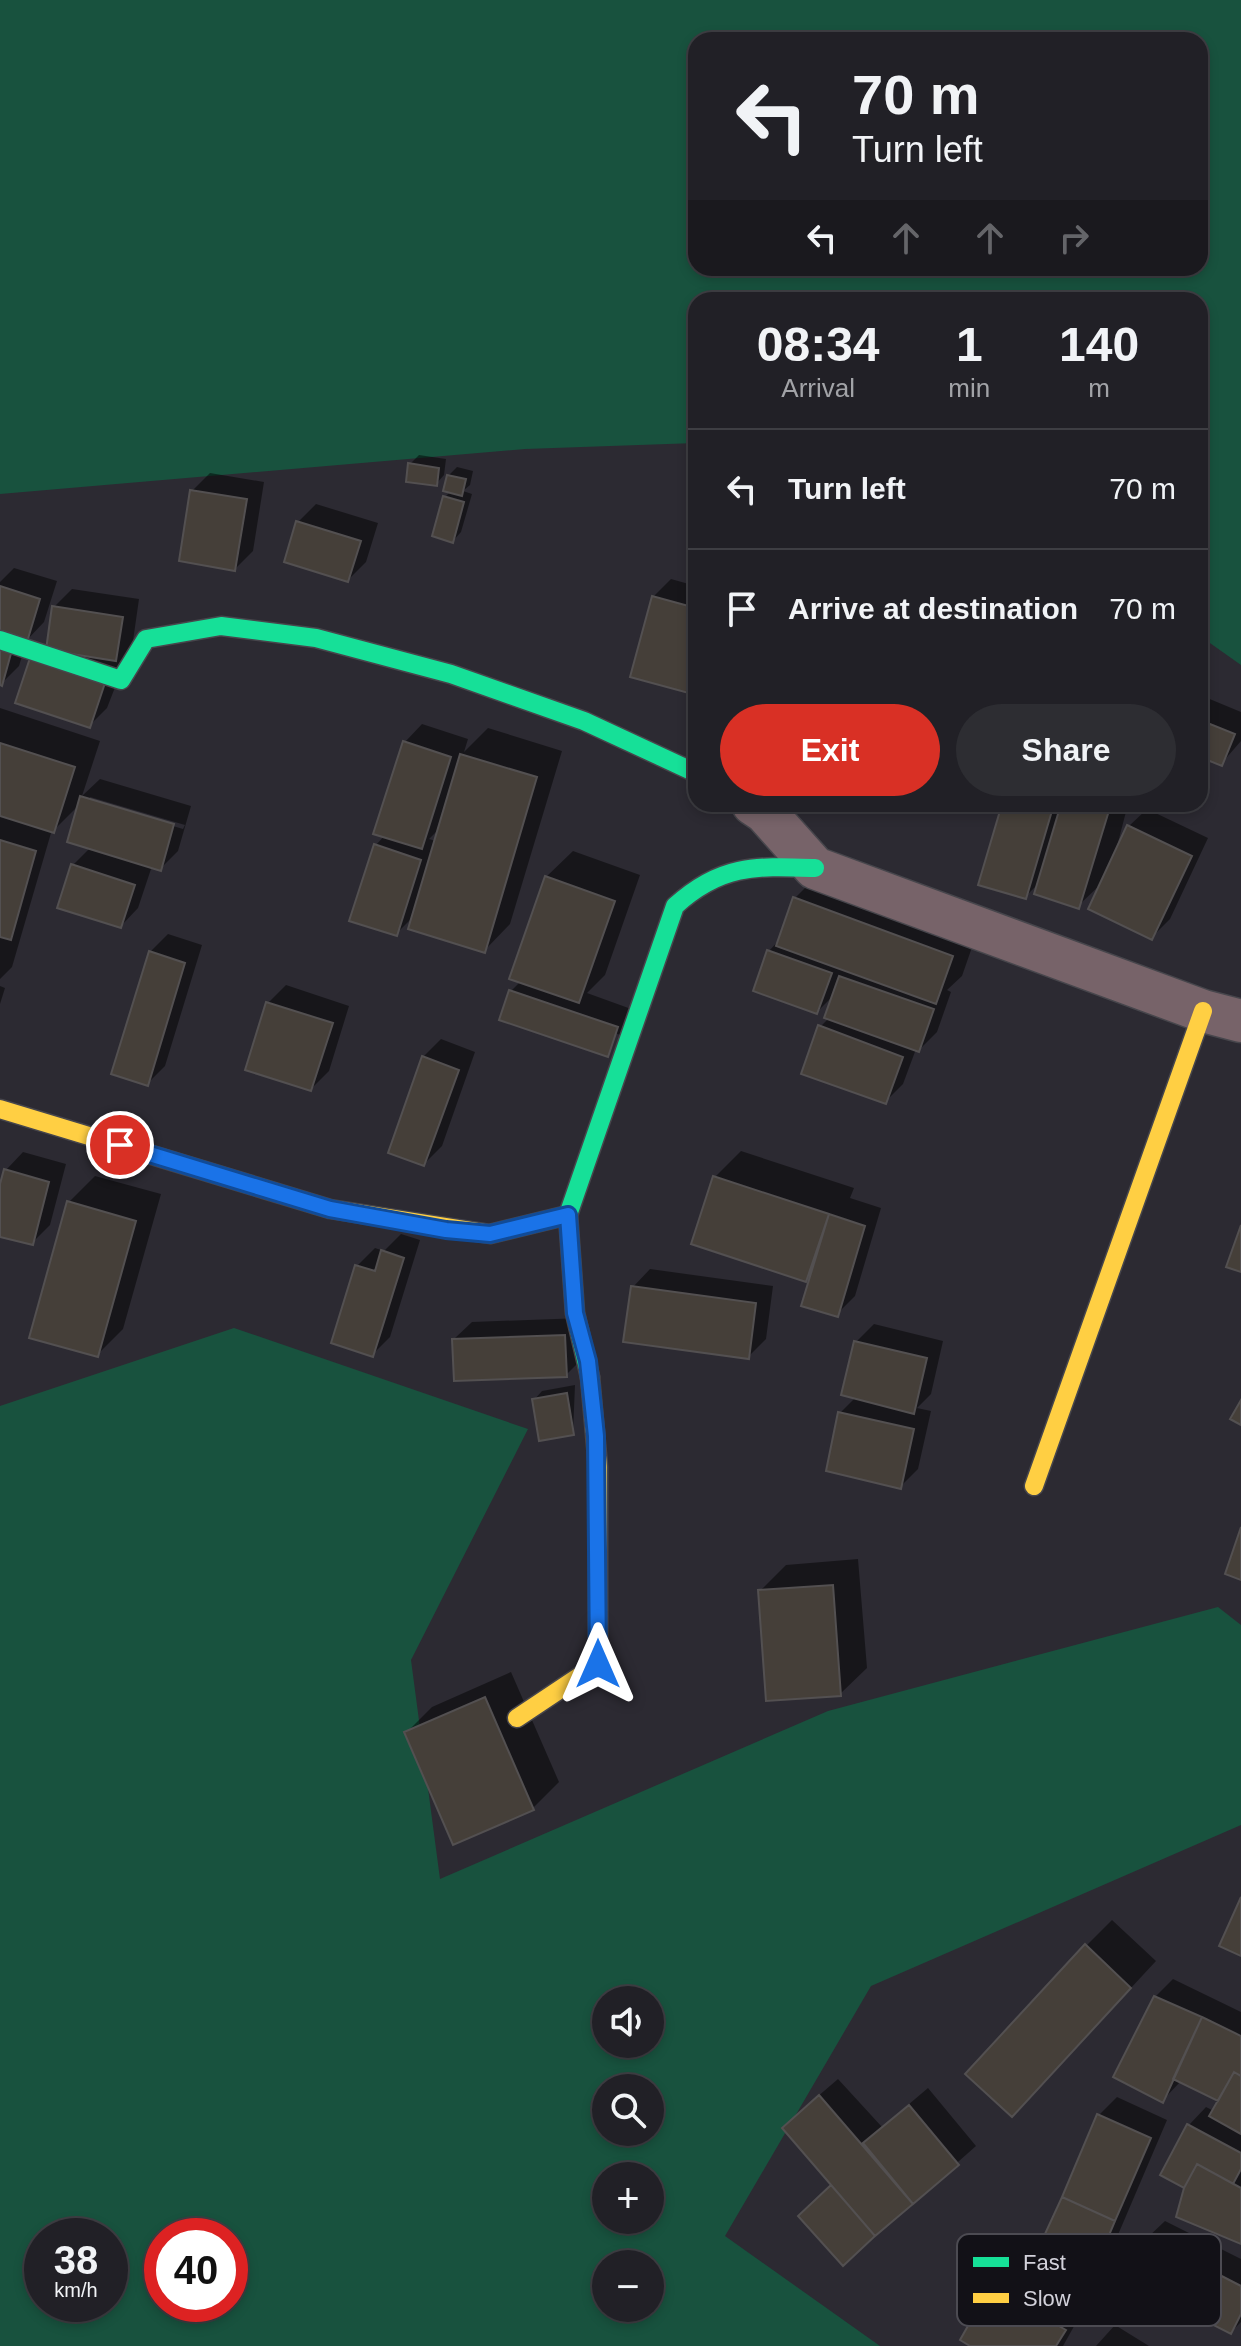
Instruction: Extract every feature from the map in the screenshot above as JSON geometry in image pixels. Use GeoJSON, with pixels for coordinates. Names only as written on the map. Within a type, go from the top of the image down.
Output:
{"type":"FeatureCollection","features":[{"type":"Feature","properties":{"kind":"street"},"geometry":{"type":"LineString","coordinates":[[0,640],[121,680],[146,639],[221,626],[316,638],[451,674],[584,721],[688,769]]}},
{"type":"Feature","properties":{"kind":"street"},"geometry":{"type":"LineString","coordinates":[[765,812],[815,868]]}},
{"type":"Feature","properties":{"kind":"street"},"geometry":{"type":"LineString","coordinates":[[517,1718],[598,1664],[596,1436],[588,1361],[575,1313],[568,1215],[675,906],[696,885],[723,872],[757,866],[815,868],[1222,1016],[1034,1486]]}},
{"type":"Feature","properties":{"kind":"street"},"geometry":{"type":"LineString","coordinates":[[0,1109],[330,1209],[490,1234],[568,1215]]}},
{"type":"Feature","properties":{"kind":"green space"},"geometry":{"type":"Polygon","coordinates":[[[0,0],[1241,0],[1241,665],[1208,642],[1208,292],[688,292],[688,443],[525,449],[0,494],[0,0]]]}},
{"type":"Feature","properties":{"kind":"green space"},"geometry":{"type":"Polygon","coordinates":[[[234,1328],[528,1429],[411,1660],[440,1879],[828,1711],[1218,1607],[1241,1625],[1241,1825],[871,1986],[725,2236],[880,2346],[0,2346],[0,1406],[234,1328]]]}},
{"type":"Feature","properties":{"kind":"building"},"geometry":{"type":"Polygon","coordinates":[[[408,463],[439,468],[437,486],[406,482],[408,463]]]}},
{"type":"Feature","properties":{"kind":"building"},"geometry":{"type":"Polygon","coordinates":[[[447,475],[466,479],[462,496],[443,491],[447,475]]]}},
{"type":"Feature","properties":{"kind":"building"},"geometry":{"type":"Polygon","coordinates":[[[190,490],[247,499],[235,571],[179,561],[190,490]]]}},
{"type":"Feature","properties":{"kind":"building"},"geometry":{"type":"Polygon","coordinates":[[[443,496],[464,502],[453,543],[432,536],[443,496]]]}},
{"type":"Feature","properties":{"kind":"building"},"geometry":{"type":"Polygon","coordinates":[[[296,521],[361,541],[348,582],[284,562],[296,521]]]}},
{"type":"Feature","properties":{"kind":"building"},"geometry":{"type":"Polygon","coordinates":[[[0,586],[40,599],[27,642],[0,634],[0,586]]]}},
{"type":"Feature","properties":{"kind":"building"},"geometry":{"type":"Polygon","coordinates":[[[652,596],[688,606],[688,693],[630,677],[652,596]]]}},
{"type":"Feature","properties":{"kind":"building"},"geometry":{"type":"Polygon","coordinates":[[[52,606],[123,617],[116,661],[46,650],[52,606]]]}},
{"type":"Feature","properties":{"kind":"building"},"geometry":{"type":"Polygon","coordinates":[[[0,646],[12,650],[2,686],[0,685],[0,646]]]}},
{"type":"Feature","properties":{"kind":"building"},"geometry":{"type":"Polygon","coordinates":[[[31,655],[106,680],[90,728],[15,703],[31,655]]]}},
{"type":"Feature","properties":{"kind":"building"},"geometry":{"type":"Polygon","coordinates":[[[1208,723],[1235,734],[1222,766],[1208,760],[1208,723]]]}},
{"type":"Feature","properties":{"kind":"building"},"geometry":{"type":"Polygon","coordinates":[[[403,741],[451,757],[422,849],[373,834],[403,741]]]}},
{"type":"Feature","properties":{"kind":"building"},"geometry":{"type":"Polygon","coordinates":[[[0,743],[75,767],[54,833],[0,816],[0,743]]]}},
{"type":"Feature","properties":{"kind":"building"},"geometry":{"type":"Polygon","coordinates":[[[460,754],[537,777],[485,953],[408,929],[460,754]]]}},
{"type":"Feature","properties":{"kind":"building"},"geometry":{"type":"Polygon","coordinates":[[[80,796],[174,824],[161,871],[67,842],[80,796]]]}},
{"type":"Feature","properties":{"kind":"building"},"geometry":{"type":"Polygon","coordinates":[[[1000,812],[1052,812],[1026,899],[978,885],[1000,812]]]}},
{"type":"Feature","properties":{"kind":"building"},"geometry":{"type":"Polygon","coordinates":[[[1059,812],[1109,812],[1079,909],[1034,894],[1059,812]]]}},
{"type":"Feature","properties":{"kind":"building"},"geometry":{"type":"Polygon","coordinates":[[[1127,825],[1192,856],[1152,940],[1088,909],[1127,825]]]}},
{"type":"Feature","properties":{"kind":"building"},"geometry":{"type":"Polygon","coordinates":[[[0,840],[36,851],[11,940],[0,937],[0,840]]]}},
{"type":"Feature","properties":{"kind":"building"},"geometry":{"type":"Polygon","coordinates":[[[374,844],[421,860],[397,936],[349,921],[374,844]]]}},
{"type":"Feature","properties":{"kind":"building"},"geometry":{"type":"Polygon","coordinates":[[[71,864],[135,885],[121,928],[57,908],[71,864]]]}},
{"type":"Feature","properties":{"kind":"building"},"geometry":{"type":"Polygon","coordinates":[[[545,876],[615,901],[579,1003],[509,979],[545,876]]]}},
{"type":"Feature","properties":{"kind":"building"},"geometry":{"type":"Polygon","coordinates":[[[793,897],[953,956],[936,1004],[776,946],[793,897]]]}},
{"type":"Feature","properties":{"kind":"building"},"geometry":{"type":"Polygon","coordinates":[[[767,950],[832,973],[817,1014],[753,991],[767,950]]]}},
{"type":"Feature","properties":{"kind":"building"},"geometry":{"type":"Polygon","coordinates":[[[149,951],[185,963],[148,1086],[111,1074],[149,951]]]}},
{"type":"Feature","properties":{"kind":"building"},"geometry":{"type":"Polygon","coordinates":[[[839,976],[934,1009],[919,1052],[824,1018],[839,976]]]}},
{"type":"Feature","properties":{"kind":"building"},"geometry":{"type":"Polygon","coordinates":[[[509,990],[618,1027],[608,1057],[499,1020],[509,990]]]}},
{"type":"Feature","properties":{"kind":"building"},"geometry":{"type":"Polygon","coordinates":[[[266,1002],[333,1023],[311,1091],[245,1070],[266,1002]]]}},
{"type":"Feature","properties":{"kind":"building"},"geometry":{"type":"Polygon","coordinates":[[[818,1025],[903,1057],[886,1104],[801,1074],[818,1025]]]}},
{"type":"Feature","properties":{"kind":"building"},"geometry":{"type":"Polygon","coordinates":[[[422,1056],[459,1070],[424,1166],[388,1153],[422,1056]]]}},
{"type":"Feature","properties":{"kind":"building"},"geometry":{"type":"Polygon","coordinates":[[[4,1169],[49,1182],[33,1245],[0,1237],[0,1184],[4,1169]]]}},
{"type":"Feature","properties":{"kind":"building"},"geometry":{"type":"Polygon","coordinates":[[[713,1176],[829,1214],[806,1282],[691,1244],[713,1176]]]}},
{"type":"Feature","properties":{"kind":"building"},"geometry":{"type":"Polygon","coordinates":[[[67,1201],[136,1221],[98,1357],[29,1338],[67,1201]]]}},
{"type":"Feature","properties":{"kind":"building"},"geometry":{"type":"Polygon","coordinates":[[[829,1214],[865,1226],[838,1317],[801,1306],[829,1214]]]}},
{"type":"Feature","properties":{"kind":"building"},"geometry":{"type":"Polygon","coordinates":[[[1241,1225],[1241,1272],[1226,1267],[1241,1225]]]}},
{"type":"Feature","properties":{"kind":"building"},"geometry":{"type":"Polygon","coordinates":[[[381,1250],[404,1258],[373,1357],[331,1343],[355,1265],[375,1271],[381,1250]]]}},
{"type":"Feature","properties":{"kind":"building"},"geometry":{"type":"Polygon","coordinates":[[[631,1286],[756,1303],[749,1359],[623,1342],[631,1286]]]}},
{"type":"Feature","properties":{"kind":"building"},"geometry":{"type":"Polygon","coordinates":[[[565,1335],[567,1377],[454,1381],[452,1339],[565,1335]]]}},
{"type":"Feature","properties":{"kind":"building"},"geometry":{"type":"Polygon","coordinates":[[[854,1341],[927,1358],[914,1414],[841,1395],[854,1341]]]}},
{"type":"Feature","properties":{"kind":"building"},"geometry":{"type":"Polygon","coordinates":[[[567,1393],[574,1435],[539,1441],[532,1399],[567,1393]]]}},
{"type":"Feature","properties":{"kind":"building"},"geometry":{"type":"Polygon","coordinates":[[[1241,1400],[1241,1425],[1230,1419],[1241,1400]]]}},
{"type":"Feature","properties":{"kind":"building"},"geometry":{"type":"Polygon","coordinates":[[[838,1412],[914,1429],[901,1489],[826,1471],[838,1412]]]}},
{"type":"Feature","properties":{"kind":"building"},"geometry":{"type":"Polygon","coordinates":[[[1241,1527],[1241,1580],[1225,1574],[1241,1527]]]}},
{"type":"Feature","properties":{"kind":"building"},"geometry":{"type":"Polygon","coordinates":[[[833,1585],[841,1696],[766,1701],[758,1590],[833,1585]]]}},
{"type":"Feature","properties":{"kind":"building"},"geometry":{"type":"Polygon","coordinates":[[[485,1697],[534,1810],[453,1845],[404,1732],[485,1697]]]}},
{"type":"Feature","properties":{"kind":"building"},"geometry":{"type":"Polygon","coordinates":[[[1241,1897],[1241,1956],[1219,1946],[1241,1897]]]}},
{"type":"Feature","properties":{"kind":"building"},"geometry":{"type":"Polygon","coordinates":[[[1085,1944],[1131,1988],[1012,2117],[965,2074],[1085,1944]]]}},
{"type":"Feature","properties":{"kind":"building"},"geometry":{"type":"Polygon","coordinates":[[[1154,1996],[1202,2017],[1163,2103],[1113,2077],[1154,1996]]]}},
{"type":"Feature","properties":{"kind":"building"},"geometry":{"type":"Polygon","coordinates":[[[1202,2017],[1241,2036],[1241,2076],[1234,2072],[1218,2101],[1173,2079],[1202,2017]]]}},
{"type":"Feature","properties":{"kind":"building"},"geometry":{"type":"Polygon","coordinates":[[[1234,2072],[1241,2076],[1241,2134],[1209,2116],[1234,2072]]]}},
{"type":"Feature","properties":{"kind":"building"},"geometry":{"type":"Polygon","coordinates":[[[819,2095],[913,2204],[875,2236],[782,2128],[819,2095]]]}},
{"type":"Feature","properties":{"kind":"building"},"geometry":{"type":"Polygon","coordinates":[[[909,2105],[959,2165],[913,2204],[863,2143],[909,2105]]]}},
{"type":"Feature","properties":{"kind":"building"},"geometry":{"type":"Polygon","coordinates":[[[1097,2114],[1151,2138],[1115,2221],[1062,2197],[1097,2114]]]}},
{"type":"Feature","properties":{"kind":"building"},"geometry":{"type":"Polygon","coordinates":[[[1187,2124],[1241,2153],[1241,2169],[1233,2184],[1197,2164],[1184,2188],[1160,2175],[1187,2124]]]}},
{"type":"Feature","properties":{"kind":"building"},"geometry":{"type":"Polygon","coordinates":[[[1197,2164],[1241,2188],[1241,2244],[1176,2217],[1184,2188],[1197,2164]]]}},
{"type":"Feature","properties":{"kind":"building"},"geometry":{"type":"Polygon","coordinates":[[[831,2185],[875,2236],[843,2266],[798,2216],[831,2185]]]}},
{"type":"Feature","properties":{"kind":"building"},"geometry":{"type":"Polygon","coordinates":[[[1062,2197],[1115,2221],[1110,2234],[1045,2234],[1062,2197]]]}},
{"type":"Feature","properties":{"kind":"building"},"geometry":{"type":"Polygon","coordinates":[[[1221,2276],[1241,2286],[1241,2314],[1231,2334],[1215,2326],[1221,2326],[1221,2276]]]}},
{"type":"Feature","properties":{"kind":"building"},"geometry":{"type":"Polygon","coordinates":[[[968,2326],[1059,2326],[1066,2330],[1056,2346],[970,2346],[960,2340],[968,2326]]]}},
{"type":"Feature","properties":{"kind":"traffic: fast"},"geometry":{"type":"LineString","coordinates":[[0,640],[121,680],[146,639],[221,626],[316,638],[451,674],[584,721],[688,769]]}},
{"type":"Feature","properties":{"kind":"traffic: fast"},"geometry":{"type":"LineString","coordinates":[[590,1377],[575,1313],[568,1215],[675,906],[708,882],[740,870],[815,868]]}},
{"type":"Feature","properties":{"kind":"traffic: slow"},"geometry":{"type":"LineString","coordinates":[[1034,1486],[1203,1011]]}},
{"type":"Feature","properties":{"kind":"traffic: slow"},"geometry":{"type":"LineString","coordinates":[[0,1109],[330,1209],[490,1234],[568,1215]]}},
{"type":"Feature","properties":{"kind":"traffic: slow"},"geometry":{"type":"LineString","coordinates":[[517,1718],[598,1664],[598,1467],[590,1377]]}},
{"type":"Feature","properties":{"kind":"route"},"geometry":{"type":"LineString","coordinates":[[120,1145],[330,1209],[446,1230],[490,1234],[568,1215],[575,1313],[588,1361],[594,1404],[598,1467],[598,1664]]}}]}
